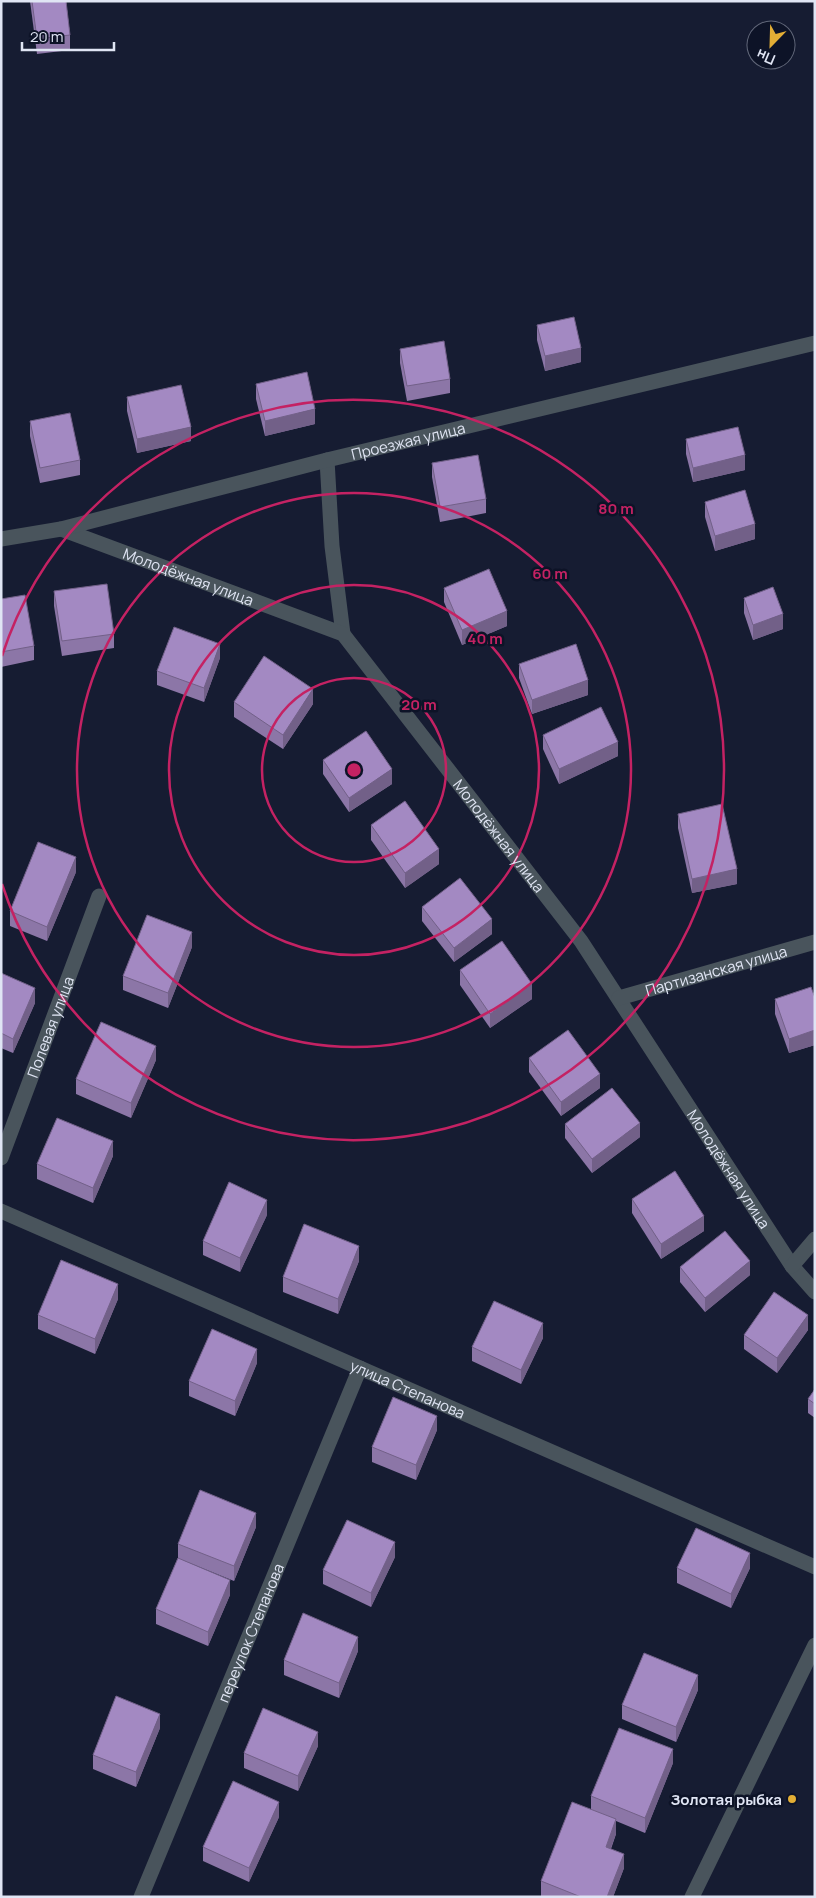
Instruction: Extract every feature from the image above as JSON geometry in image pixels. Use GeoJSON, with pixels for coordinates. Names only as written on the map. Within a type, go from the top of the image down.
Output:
{"type":"FeatureCollection","features":[{"type":"Feature","properties":{"kind":"street","name":"Проезжая улица"},"geometry":{"type":"LineString","coordinates":[[1,539],[61,529],[327,460],[815,343]]}},
{"type":"Feature","properties":{"kind":"street"},"geometry":{"type":"LineString","coordinates":[[327,460],[332,546],[343,634]]}},
{"type":"Feature","properties":{"kind":"street","name":"Молодёжная улица"},"geometry":{"type":"LineString","coordinates":[[61,529],[343,634],[581,941],[792,1266],[815,1292]]}},
{"type":"Feature","properties":{"kind":"street","name":"Полевая улица"},"geometry":{"type":"LineString","coordinates":[[1,1158],[98,896]]}},
{"type":"Feature","properties":{"kind":"street","name":"Партизанская улица"},"geometry":{"type":"LineString","coordinates":[[619,998],[815,942]]}},
{"type":"Feature","properties":{"kind":"street","name":"улица Степанова"},"geometry":{"type":"LineString","coordinates":[[1,1211],[815,1567]]}},
{"type":"Feature","properties":{"kind":"street"},"geometry":{"type":"LineString","coordinates":[[792,1266],[815,1239]]}},
{"type":"Feature","properties":{"kind":"street","name":"переулок Степанова"},"geometry":{"type":"LineString","coordinates":[[141,1897],[360,1368]]}},
{"type":"Feature","properties":{"kind":"street"},"geometry":{"type":"LineString","coordinates":[[692,1897],[815,1645]]}},
{"type":"Feature","properties":{"kind":"building"},"geometry":{"type":"Polygon","coordinates":[[[32,1],[66,1],[70,35],[37,39],[32,1]]]}},
{"type":"Feature","properties":{"kind":"building"},"geometry":{"type":"Polygon","coordinates":[[[574,317],[581,348],[545,356],[537,325],[574,317]]]}},
{"type":"Feature","properties":{"kind":"building"},"geometry":{"type":"Polygon","coordinates":[[[444,341],[450,379],[407,386],[400,349],[444,341]]]}},
{"type":"Feature","properties":{"kind":"building"},"geometry":{"type":"Polygon","coordinates":[[[307,372],[315,409],[265,421],[256,384],[307,372]]]}},
{"type":"Feature","properties":{"kind":"building"},"geometry":{"type":"Polygon","coordinates":[[[181,385],[191,427],[137,439],[127,397],[181,385]]]}},
{"type":"Feature","properties":{"kind":"building"},"geometry":{"type":"Polygon","coordinates":[[[70,413],[80,460],[40,468],[30,421],[70,413]]]}},
{"type":"Feature","properties":{"kind":"building"},"geometry":{"type":"Polygon","coordinates":[[[738,427],[745,455],[693,468],[686,439],[738,427]]]}},
{"type":"Feature","properties":{"kind":"building"},"geometry":{"type":"Polygon","coordinates":[[[478,455],[486,499],[440,507],[432,463],[478,455]]]}},
{"type":"Feature","properties":{"kind":"building"},"geometry":{"type":"Polygon","coordinates":[[[745,490],[755,524],[715,536],[705,502],[745,490]]]}},
{"type":"Feature","properties":{"kind":"building"},"geometry":{"type":"Polygon","coordinates":[[[489,569],[507,611],[462,630],[444,588],[489,569]]]}},
{"type":"Feature","properties":{"kind":"building"},"geometry":{"type":"Polygon","coordinates":[[[107,584],[114,634],[62,641],[54,591],[107,584]]]}},
{"type":"Feature","properties":{"kind":"building"},"geometry":{"type":"Polygon","coordinates":[[[773,587],[783,614],[753,625],[744,598],[773,587]]]}},
{"type":"Feature","properties":{"kind":"building"},"geometry":{"type":"Polygon","coordinates":[[[25,595],[34,646],[1,652],[1,599],[25,595]]]}},
{"type":"Feature","properties":{"kind":"building"},"geometry":{"type":"Polygon","coordinates":[[[174,627],[220,644],[204,688],[157,671],[174,627]]]}},
{"type":"Feature","properties":{"kind":"building"},"geometry":{"type":"Polygon","coordinates":[[[576,644],[588,680],[532,700],[519,664],[576,644]]]}},
{"type":"Feature","properties":{"kind":"building"},"geometry":{"type":"Polygon","coordinates":[[[264,656],[313,689],[283,735],[234,702],[264,656]]]}},
{"type":"Feature","properties":{"kind":"building"},"geometry":{"type":"Polygon","coordinates":[[[601,707],[618,742],[559,769],[543,735],[601,707]]]}},
{"type":"Feature","properties":{"kind":"building"},"geometry":{"type":"Polygon","coordinates":[[[366,731],[392,769],[349,798],[323,760],[366,731]]]}},
{"type":"Feature","properties":{"kind":"building"},"geometry":{"type":"Polygon","coordinates":[[[405,801],[439,849],[405,873],[371,825],[405,801]]]}},
{"type":"Feature","properties":{"kind":"building"},"geometry":{"type":"Polygon","coordinates":[[[722,804],[737,869],[692,879],[678,814],[722,804]]]}},
{"type":"Feature","properties":{"kind":"building"},"geometry":{"type":"Polygon","coordinates":[[[38,842],[76,857],[47,927],[10,911],[38,842]]]}},
{"type":"Feature","properties":{"kind":"building"},"geometry":{"type":"Polygon","coordinates":[[[460,878],[492,919],[454,948],[422,907],[460,878]]]}},
{"type":"Feature","properties":{"kind":"building"},"geometry":{"type":"Polygon","coordinates":[[[147,915],[192,932],[168,993],[123,976],[147,915]]]}},
{"type":"Feature","properties":{"kind":"building"},"geometry":{"type":"Polygon","coordinates":[[[502,941],[532,984],[490,1014],[460,970],[502,941]]]}},
{"type":"Feature","properties":{"kind":"building"},"geometry":{"type":"Polygon","coordinates":[[[1,973],[35,988],[13,1039],[1,1033],[1,973]]]}},
{"type":"Feature","properties":{"kind":"building"},"geometry":{"type":"Polygon","coordinates":[[[811,987],[815,998],[815,1030],[789,1039],[775,999],[811,987]]]}},
{"type":"Feature","properties":{"kind":"building"},"geometry":{"type":"Polygon","coordinates":[[[101,1022],[156,1046],[131,1103],[76,1079],[101,1022]]]}},
{"type":"Feature","properties":{"kind":"building"},"geometry":{"type":"Polygon","coordinates":[[[568,1030],[600,1074],[561,1102],[529,1058],[568,1030]]]}},
{"type":"Feature","properties":{"kind":"building"},"geometry":{"type":"Polygon","coordinates":[[[612,1088],[640,1123],[592,1159],[565,1124],[612,1088]]]}},
{"type":"Feature","properties":{"kind":"building"},"geometry":{"type":"Polygon","coordinates":[[[57,1118],[113,1141],[93,1188],[37,1164],[57,1118]]]}},
{"type":"Feature","properties":{"kind":"building"},"geometry":{"type":"Polygon","coordinates":[[[675,1171],[704,1216],[661,1244],[632,1199],[675,1171]]]}},
{"type":"Feature","properties":{"kind":"building"},"geometry":{"type":"Polygon","coordinates":[[[229,1182],[267,1200],[240,1258],[203,1241],[229,1182]]]}},
{"type":"Feature","properties":{"kind":"building"},"geometry":{"type":"Polygon","coordinates":[[[304,1224],[359,1246],[338,1299],[283,1277],[304,1224]]]}},
{"type":"Feature","properties":{"kind":"building"},"geometry":{"type":"Polygon","coordinates":[[[725,1231],[750,1261],[705,1298],[680,1267],[725,1231]]]}},
{"type":"Feature","properties":{"kind":"building"},"geometry":{"type":"Polygon","coordinates":[[[61,1260],[118,1284],[95,1339],[38,1315],[61,1260]]]}},
{"type":"Feature","properties":{"kind":"building"},"geometry":{"type":"Polygon","coordinates":[[[774,1292],[808,1315],[777,1358],[744,1335],[774,1292]]]}},
{"type":"Feature","properties":{"kind":"building"},"geometry":{"type":"Polygon","coordinates":[[[494,1301],[543,1323],[521,1370],[472,1347],[494,1301]]]}},
{"type":"Feature","properties":{"kind":"building"},"geometry":{"type":"Polygon","coordinates":[[[212,1329],[257,1349],[235,1401],[189,1381],[212,1329]]]}},
{"type":"Feature","properties":{"kind":"building"},"geometry":{"type":"Polygon","coordinates":[[[815,1389],[815,1404],[808,1399],[815,1389]]]}},
{"type":"Feature","properties":{"kind":"building"},"geometry":{"type":"Polygon","coordinates":[[[393,1397],[437,1416],[416,1465],[372,1447],[393,1397]]]}},
{"type":"Feature","properties":{"kind":"building"},"geometry":{"type":"Polygon","coordinates":[[[200,1490],[256,1513],[234,1566],[178,1544],[200,1490]]]}},
{"type":"Feature","properties":{"kind":"building"},"geometry":{"type":"Polygon","coordinates":[[[347,1520],[395,1542],[371,1593],[323,1570],[347,1520]]]}},
{"type":"Feature","properties":{"kind":"building"},"geometry":{"type":"Polygon","coordinates":[[[696,1528],[750,1553],[731,1594],[677,1568],[696,1528]]]}},
{"type":"Feature","properties":{"kind":"building"},"geometry":{"type":"Polygon","coordinates":[[[178,1558],[230,1580],[208,1632],[156,1609],[178,1558]]]}},
{"type":"Feature","properties":{"kind":"building"},"geometry":{"type":"Polygon","coordinates":[[[303,1613],[358,1637],[339,1683],[284,1660],[303,1613]]]}},
{"type":"Feature","properties":{"kind":"building"},"geometry":{"type":"Polygon","coordinates":[[[644,1653],[698,1675],[676,1727],[622,1705],[644,1653]]]}},
{"type":"Feature","properties":{"kind":"building"},"geometry":{"type":"Polygon","coordinates":[[[116,1696],[160,1714],[136,1772],[93,1755],[116,1696]]]}},
{"type":"Feature","properties":{"kind":"building"},"geometry":{"type":"Polygon","coordinates":[[[263,1708],[318,1732],[298,1776],[244,1753],[263,1708]]]}},
{"type":"Feature","properties":{"kind":"building"},"geometry":{"type":"Polygon","coordinates":[[[619,1728],[673,1749],[645,1818],[591,1796],[619,1728]]]}},
{"type":"Feature","properties":{"kind":"building"},"geometry":{"type":"Polygon","coordinates":[[[233,1781],[279,1802],[249,1868],[203,1847],[233,1781]]]}},
{"type":"Feature","properties":{"kind":"building"},"geometry":{"type":"Polygon","coordinates":[[[572,1802],[616,1819],[606,1847],[624,1854],[607,1897],[581,1897],[541,1881],[572,1802]]]}},
{"type":"Feature","properties":{"kind":"place","name":"Золотая рыбка"},"geometry":{"type":"Point","coordinates":[792,1799]}}]}
